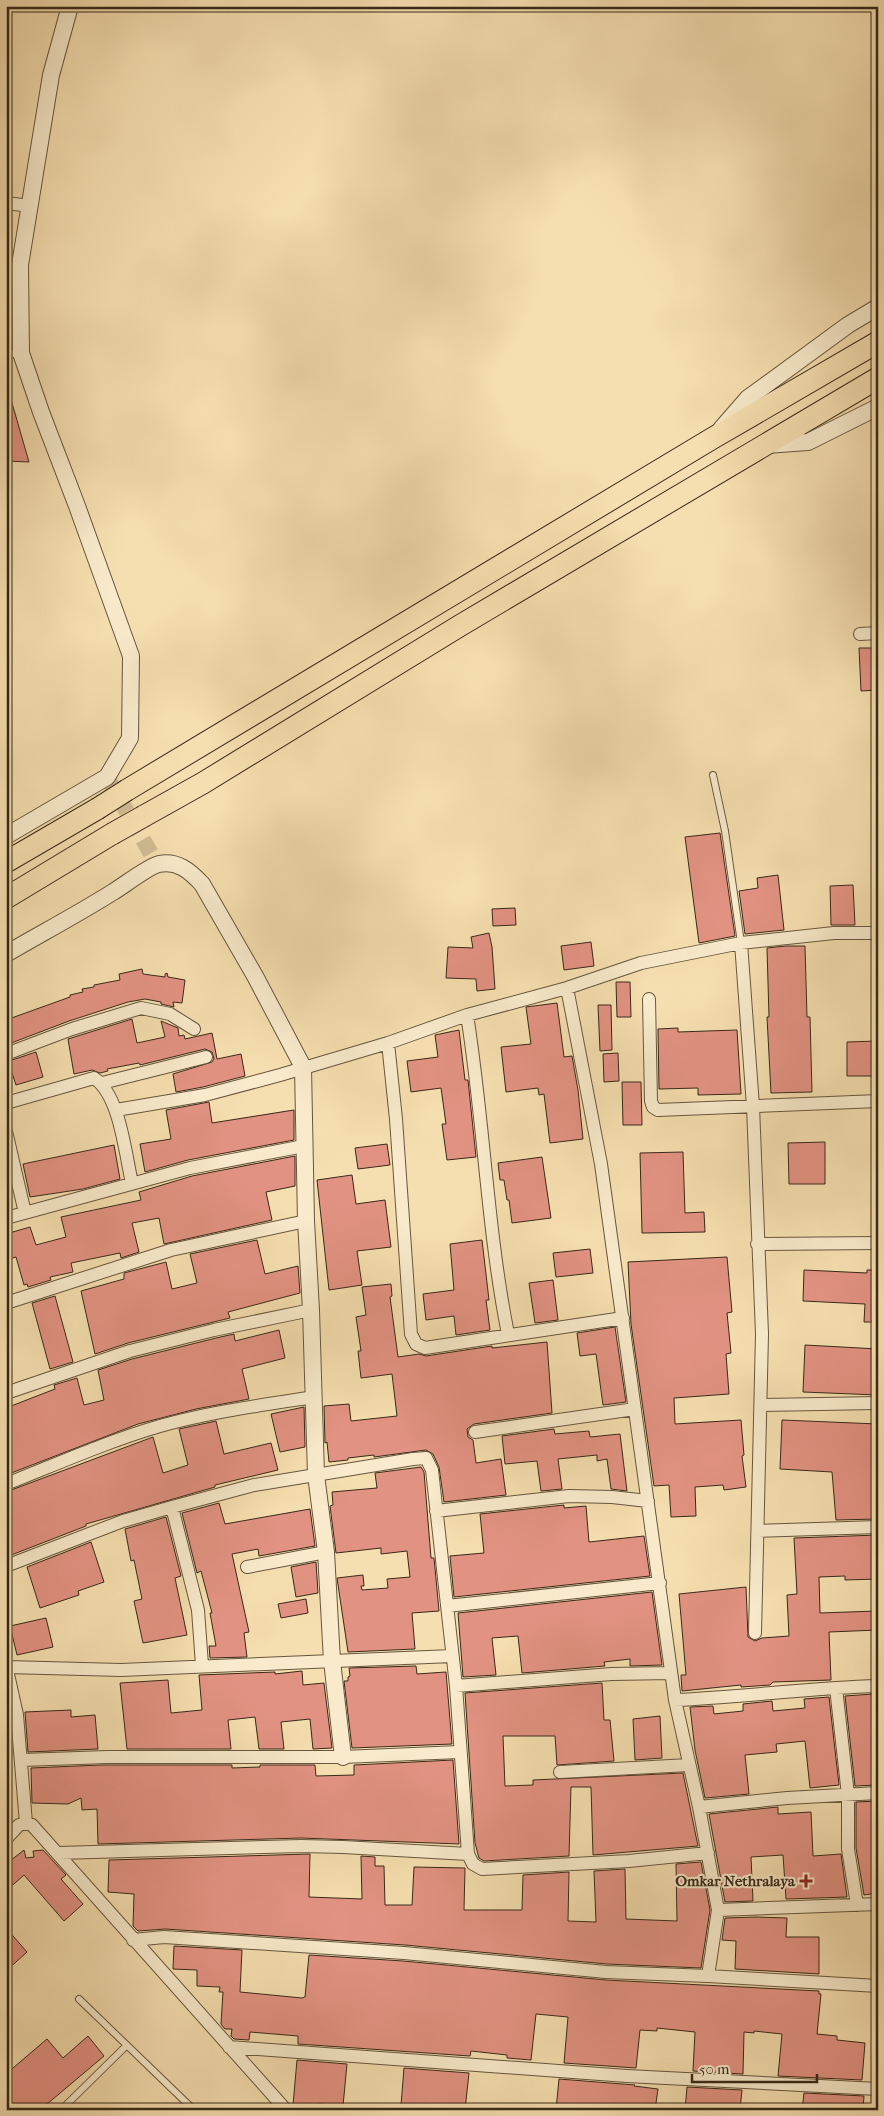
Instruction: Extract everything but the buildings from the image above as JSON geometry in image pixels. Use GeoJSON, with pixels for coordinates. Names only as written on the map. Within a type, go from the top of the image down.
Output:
{"type":"FeatureCollection","features":[{"type":"Feature","properties":{"kind":"highway"},"geometry":{"type":"LineString","coordinates":[[6,862],[713,438],[878,342]]}},
{"type":"Feature","properties":{"kind":"highway"},"geometry":{"type":"LineString","coordinates":[[6,898],[112,834],[203,783],[383,673],[878,378]]}},
{"type":"Feature","properties":{"kind":"street"},"geometry":{"type":"LineString","coordinates":[[6,836],[107,777],[130,738],[131,656],[41,412],[14,354],[20,265],[51,75],[70,6]]}},
{"type":"Feature","properties":{"kind":"street"},"geometry":{"type":"LineString","coordinates":[[6,203],[30,206]]}},
{"type":"Feature","properties":{"kind":"street"},"geometry":{"type":"LineString","coordinates":[[713,438],[748,398],[848,324],[878,308]]}},
{"type":"Feature","properties":{"kind":"street"},"geometry":{"type":"LineString","coordinates":[[763,446],[808,442],[878,406]]}},
{"type":"Feature","properties":{"kind":"street"},"geometry":{"type":"LineString","coordinates":[[860,634],[878,633]]}},
{"type":"Feature","properties":{"kind":"street"},"geometry":{"type":"LineString","coordinates":[[6,954],[111,894],[157,864],[168,863],[182,866],[202,884],[255,976],[303,1067],[306,1221],[316,1475],[326,1552],[332,1662],[343,1757]]}},
{"type":"Feature","properties":{"kind":"street"},"geometry":{"type":"LineString","coordinates":[[116,1110],[205,1095],[388,1043],[467,1015],[567,988],[641,962],[741,943],[834,933],[878,933]]}},
{"type":"Feature","properties":{"kind":"street"},"geometry":{"type":"LineString","coordinates":[[741,943],[753,1106],[762,1334],[755,1633]]}},
{"type":"Feature","properties":{"kind":"street"},"geometry":{"type":"LineString","coordinates":[[567,988],[601,1164],[675,1700],[700,1807],[718,1910],[708,1976]]}},
{"type":"Feature","properties":{"kind":"street"},"geometry":{"type":"LineString","coordinates":[[649,999],[651,1101],[653,1107],[658,1110],[878,1102]]}},
{"type":"Feature","properties":{"kind":"street"},"geometry":{"type":"LineString","coordinates":[[6,1054],[72,1029],[141,1008],[170,1014],[194,1029]]}},
{"type":"Feature","properties":{"kind":"street"},"geometry":{"type":"LineString","coordinates":[[467,1015],[477,1078],[499,1280],[508,1334]]}},
{"type":"Feature","properties":{"kind":"street"},"geometry":{"type":"LineString","coordinates":[[388,1043],[396,1119],[411,1334],[416,1344],[425,1348],[623,1318]]}},
{"type":"Feature","properties":{"kind":"street"},"geometry":{"type":"LineString","coordinates":[[102,1083],[206,1057]]}},
{"type":"Feature","properties":{"kind":"street"},"geometry":{"type":"LineString","coordinates":[[6,1103],[94,1078],[102,1083],[116,1110],[132,1183]]}},
{"type":"Feature","properties":{"kind":"street"},"geometry":{"type":"LineString","coordinates":[[6,1131],[25,1212]]}},
{"type":"Feature","properties":{"kind":"street"},"geometry":{"type":"LineString","coordinates":[[6,1218],[190,1168],[304,1146]]}},
{"type":"Feature","properties":{"kind":"street"},"geometry":{"type":"LineString","coordinates":[[6,1303],[171,1250],[306,1221]]}},
{"type":"Feature","properties":{"kind":"street"},"geometry":{"type":"LineString","coordinates":[[758,1244],[878,1243]]}},
{"type":"Feature","properties":{"kind":"street"},"geometry":{"type":"LineString","coordinates":[[6,1393],[130,1351],[214,1330],[311,1310]]}},
{"type":"Feature","properties":{"kind":"street"},"geometry":{"type":"LineString","coordinates":[[6,1484],[102,1446],[160,1426],[219,1412],[314,1397]]}},
{"type":"Feature","properties":{"kind":"street"},"geometry":{"type":"LineString","coordinates":[[761,1405],[878,1403]]}},
{"type":"Feature","properties":{"kind":"street"},"geometry":{"type":"LineString","coordinates":[[475,1432],[635,1408]]}},
{"type":"Feature","properties":{"kind":"street"},"geometry":{"type":"LineString","coordinates":[[6,1566],[123,1521],[254,1485],[426,1458],[432,1470],[456,1686],[459,1752],[468,1854],[473,1864],[482,1869],[629,1861],[708,1854]]}},
{"type":"Feature","properties":{"kind":"street"},"geometry":{"type":"LineString","coordinates":[[436,1511],[568,1496],[612,1497],[648,1501]]}},
{"type":"Feature","properties":{"kind":"street"},"geometry":{"type":"LineString","coordinates":[[172,1507],[198,1610],[202,1665]]}},
{"type":"Feature","properties":{"kind":"street"},"geometry":{"type":"LineString","coordinates":[[758,1531],[878,1528]]}},
{"type":"Feature","properties":{"kind":"street"},"geometry":{"type":"LineString","coordinates":[[247,1567],[326,1552]]}},
{"type":"Feature","properties":{"kind":"street"},"geometry":{"type":"LineString","coordinates":[[447,1606],[660,1583]]}},
{"type":"Feature","properties":{"kind":"street"},"geometry":{"type":"LineString","coordinates":[[26,1823],[17,1715],[9,1691],[7,1666],[121,1670],[202,1665],[332,1662],[452,1656]]}},
{"type":"Feature","properties":{"kind":"street"},"geometry":{"type":"LineString","coordinates":[[456,1686],[612,1674],[671,1673]]}},
{"type":"Feature","properties":{"kind":"street"},"geometry":{"type":"LineString","coordinates":[[675,1700],[745,1697],[878,1686]]}},
{"type":"Feature","properties":{"kind":"street"},"geometry":{"type":"LineString","coordinates":[[836,1688],[848,1795],[848,1849],[857,1905]]}},
{"type":"Feature","properties":{"kind":"street"},"geometry":{"type":"LineString","coordinates":[[22,1760],[107,1757],[343,1757],[459,1752]]}},
{"type":"Feature","properties":{"kind":"street"},"geometry":{"type":"LineString","coordinates":[[560,1772],[689,1765]]}},
{"type":"Feature","properties":{"kind":"street"},"geometry":{"type":"LineString","coordinates":[[700,1807],[878,1793]]}},
{"type":"Feature","properties":{"kind":"street"},"geometry":{"type":"LineString","coordinates":[[6,1839],[19,1826],[26,1823],[32,1825],[286,2110]]}},
{"type":"Feature","properties":{"kind":"street"},"geometry":{"type":"LineString","coordinates":[[59,1854],[301,1846],[468,1854]]}},
{"type":"Feature","properties":{"kind":"street"},"geometry":{"type":"LineString","coordinates":[[718,1910],[878,1904]]}},
{"type":"Feature","properties":{"kind":"street"},"geometry":{"type":"LineString","coordinates":[[133,1940],[164,1937],[404,1953],[606,1972],[878,1986]]}},
{"type":"Feature","properties":{"kind":"street"},"geometry":{"type":"LineString","coordinates":[[229,2047],[627,2076],[878,2089]]}},
{"type":"Feature","properties":{"kind":"lane"},"geometry":{"type":"LineString","coordinates":[[713,775],[725,832],[741,943]]}},
{"type":"Feature","properties":{"kind":"lane"},"geometry":{"type":"LineString","coordinates":[[80,1999],[194,2110]]}},
{"type":"Feature","properties":{"kind":"lane"},"geometry":{"type":"LineString","coordinates":[[61,2110],[127,2045]]}},
{"type":"Feature","properties":{"kind":"tunnel"},"geometry":{"type":"LineString","coordinates":[[107,777],[157,864]]}},
{"type":"Feature","properties":{"kind":"place","name":"Omkar Nethralaya"},"geometry":{"type":"Point","coordinates":[806,1881]}}]}
